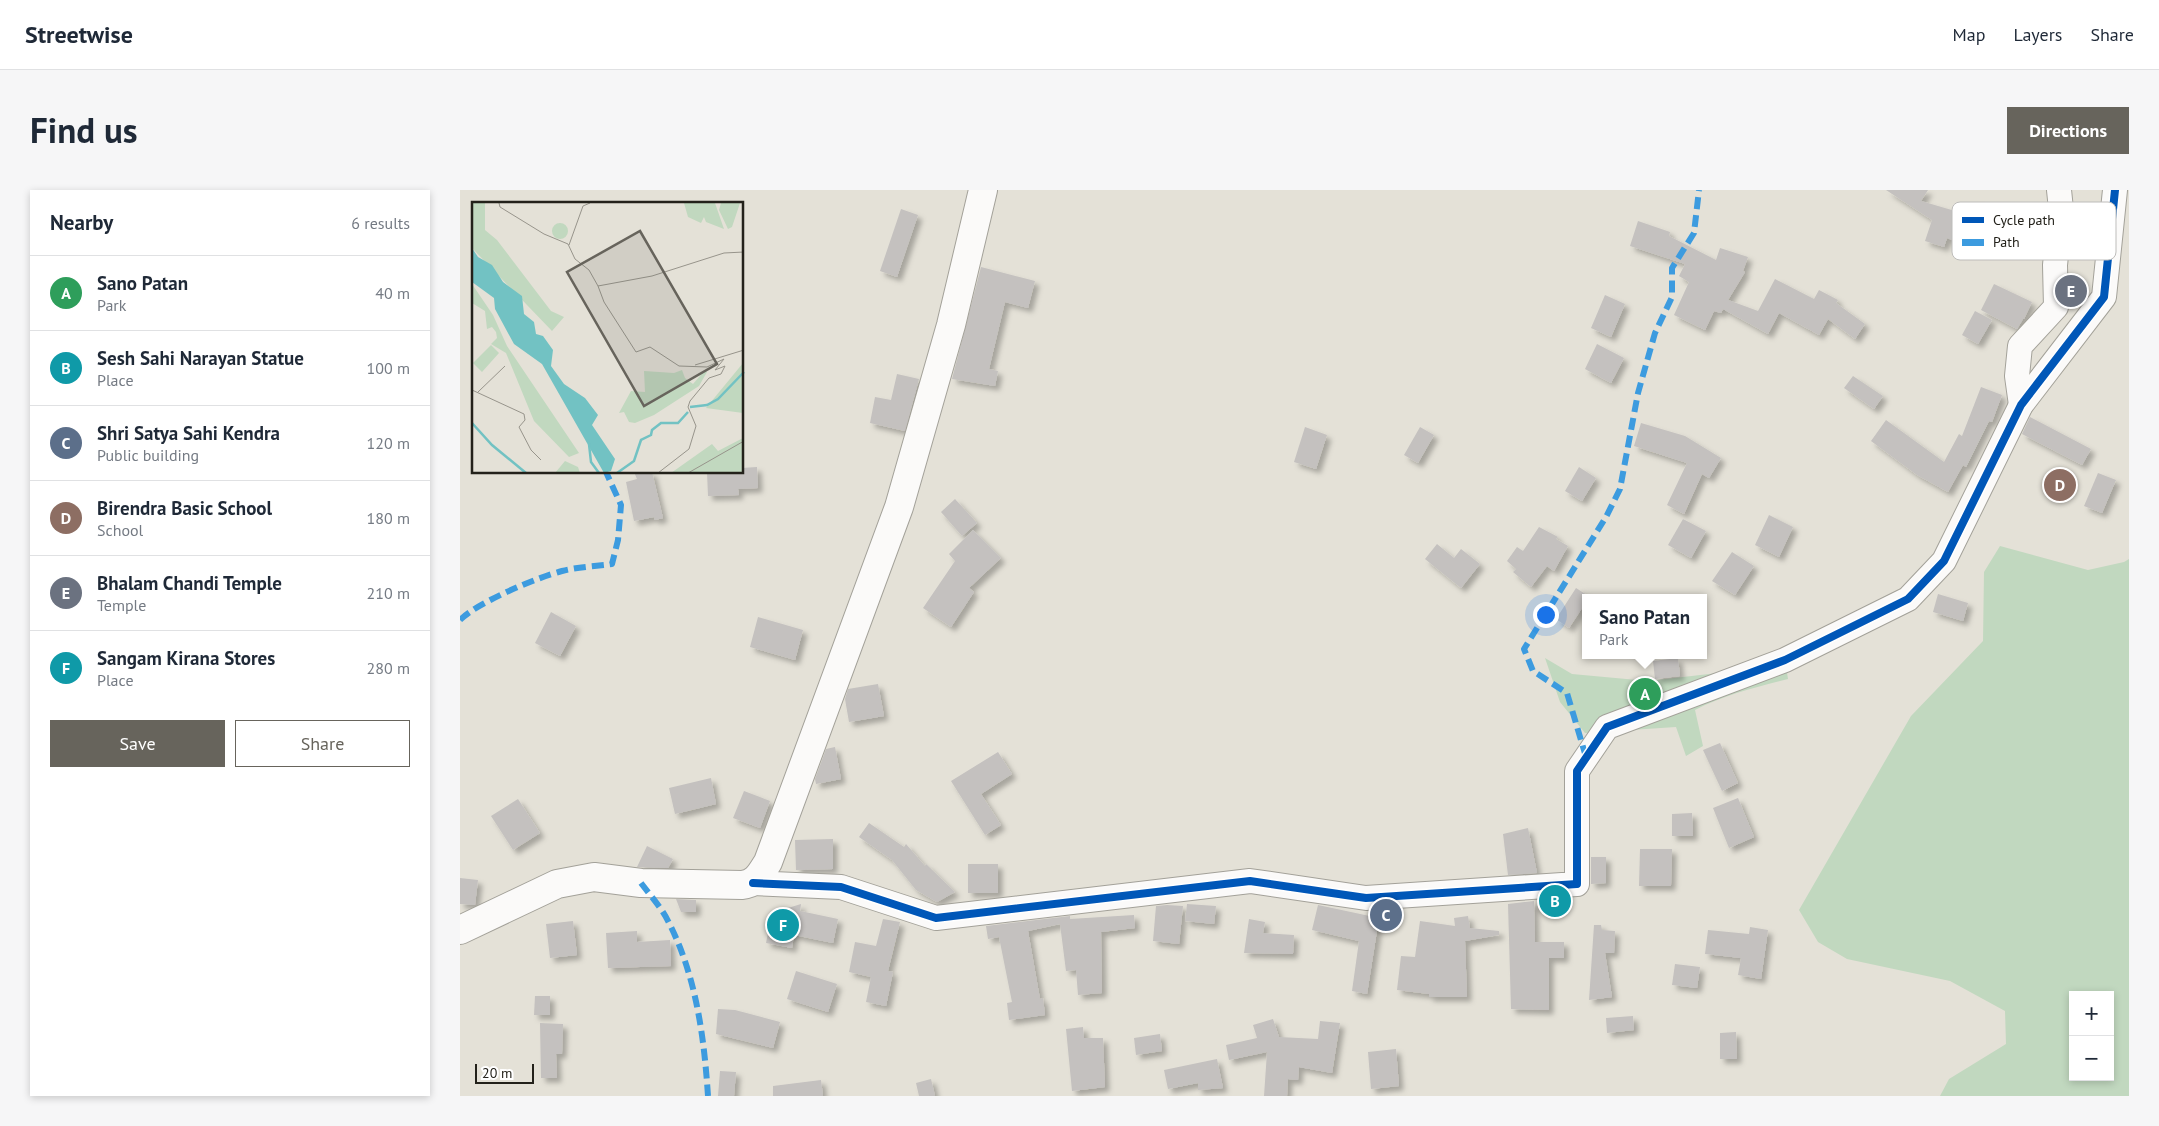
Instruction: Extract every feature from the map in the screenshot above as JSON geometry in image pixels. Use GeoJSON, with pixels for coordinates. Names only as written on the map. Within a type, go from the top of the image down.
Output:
{"type":"FeatureCollection","features":[{"type":"Feature","properties":{"kind":"main road"},"geometry":{"type":"LineString","coordinates":[[460,930],[557,884],[594,877],[641,883],[742,885],[753,883],[768,862],[899,507],[951,324],[984,190]]}},
{"type":"Feature","properties":{"kind":"street"},"geometry":{"type":"LineString","coordinates":[[2021,405],[2017,376],[2020,346],[2056,307],[2056,260]]}},
{"type":"Feature","properties":{"kind":"street"},"geometry":{"type":"LineString","coordinates":[[753,883],[841,887],[936,918],[1250,881],[1366,898],[1577,884],[1577,770],[1607,727],[1784,660],[1908,599],[1944,561],[2021,405],[2104,297],[2108,260]]}},
{"type":"Feature","properties":{"kind":"green space"},"geometry":{"type":"Polygon","coordinates":[[[2000,546],[2088,570],[2124,562],[2129,559],[2129,1096],[1940,1096],[1949,1079],[2006,1044],[2005,1011],[1950,981],[1847,959],[1818,942],[1799,910],[1911,716],[1983,641],[1984,572],[2000,546]]]}},
{"type":"Feature","properties":{"kind":"green space"},"geometry":{"type":"Polygon","coordinates":[[[1785,647],[1788,679],[1729,696],[1695,710],[1703,746],[1686,756],[1676,727],[1585,733],[1560,702],[1545,658],[1572,674],[1648,681],[1744,670],[1785,647]]]}},
{"type":"Feature","properties":{"kind":"building"},"geometry":{"type":"Polygon","coordinates":[[[1886,190],[1928,190],[1921,201],[1952,210],[1952,240],[1947,238],[1944,247],[1925,241],[1932,220],[1886,190]]]}},
{"type":"Feature","properties":{"kind":"building"},"geometry":{"type":"Polygon","coordinates":[[[901,209],[918,215],[897,277],[880,271],[901,209]]]}},
{"type":"Feature","properties":{"kind":"building"},"geometry":{"type":"Polygon","coordinates":[[[1638,221],[1670,232],[1669,236],[1716,260],[1720,248],[1748,257],[1743,271],[1745,272],[1728,300],[1758,311],[1775,279],[1814,299],[1819,290],[1838,300],[1836,303],[1865,324],[1855,339],[1828,319],[1819,335],[1779,313],[1768,334],[1723,309],[1721,313],[1714,311],[1705,330],[1674,315],[1689,282],[1679,276],[1685,264],[1630,246],[1638,221]]]}},
{"type":"Feature","properties":{"kind":"building"},"geometry":{"type":"Polygon","coordinates":[[[981,267],[1035,281],[1028,308],[1005,302],[989,369],[998,371],[995,386],[952,379],[981,267]]]}},
{"type":"Feature","properties":{"kind":"building"},"geometry":{"type":"Polygon","coordinates":[[[1994,284],[2032,302],[2017,329],[1981,310],[1994,284]]]}},
{"type":"Feature","properties":{"kind":"building"},"geometry":{"type":"Polygon","coordinates":[[[1605,295],[1625,304],[1611,337],[1591,328],[1605,295]]]}},
{"type":"Feature","properties":{"kind":"building"},"geometry":{"type":"Polygon","coordinates":[[[1975,311],[1992,320],[1978,344],[1962,335],[1975,311]]]}},
{"type":"Feature","properties":{"kind":"building"},"geometry":{"type":"Polygon","coordinates":[[[1597,344],[1624,358],[1611,383],[1585,369],[1597,344]]]}},
{"type":"Feature","properties":{"kind":"building"},"geometry":{"type":"Polygon","coordinates":[[[897,374],[919,379],[905,431],[870,423],[875,397],[891,400],[897,374]]]}},
{"type":"Feature","properties":{"kind":"building"},"geometry":{"type":"Polygon","coordinates":[[[1853,376],[1883,396],[1874,409],[1844,388],[1853,376]]]}},
{"type":"Feature","properties":{"kind":"building"},"geometry":{"type":"Polygon","coordinates":[[[1981,387],[2002,395],[1992,422],[1989,421],[1966,467],[1963,465],[1948,492],[1917,475],[1871,441],[1886,420],[1944,462],[1959,434],[1962,436],[1981,387]]]}},
{"type":"Feature","properties":{"kind":"building"},"geometry":{"type":"Polygon","coordinates":[[[2030,417],[2091,449],[2082,465],[2022,434],[2030,417]]]}},
{"type":"Feature","properties":{"kind":"building"},"geometry":{"type":"Polygon","coordinates":[[[1641,423],[1685,436],[1721,458],[1709,478],[1702,474],[1684,514],[1667,505],[1687,463],[1634,446],[1641,423]]]}},
{"type":"Feature","properties":{"kind":"building"},"geometry":{"type":"Polygon","coordinates":[[[1305,427],[1327,435],[1316,469],[1294,462],[1305,427]]]}},
{"type":"Feature","properties":{"kind":"building"},"geometry":{"type":"Polygon","coordinates":[[[1420,427],[1434,435],[1418,463],[1404,455],[1420,427]]]}},
{"type":"Feature","properties":{"kind":"building"},"geometry":{"type":"Polygon","coordinates":[[[757,467],[758,488],[738,489],[739,495],[708,496],[707,474],[744,474],[744,468],[757,467]]]}},
{"type":"Feature","properties":{"kind":"building"},"geometry":{"type":"Polygon","coordinates":[[[1579,467],[1596,478],[1582,501],[1565,491],[1579,467]]]}},
{"type":"Feature","properties":{"kind":"building"},"geometry":{"type":"Polygon","coordinates":[[[2098,473],[2116,480],[2102,513],[2084,506],[2098,473]]]}},
{"type":"Feature","properties":{"kind":"building"},"geometry":{"type":"Polygon","coordinates":[[[635,474],[652,474],[663,518],[655,520],[654,517],[634,521],[626,482],[637,479],[635,474]]]}},
{"type":"Feature","properties":{"kind":"building"},"geometry":{"type":"Polygon","coordinates":[[[955,499],[977,523],[962,536],[941,512],[955,499]]]}},
{"type":"Feature","properties":{"kind":"building"},"geometry":{"type":"Polygon","coordinates":[[[1769,515],[1793,527],[1779,557],[1755,545],[1769,515]]]}},
{"type":"Feature","properties":{"kind":"building"},"geometry":{"type":"Polygon","coordinates":[[[1683,519],[1706,531],[1691,558],[1668,545],[1683,519]]]}},
{"type":"Feature","properties":{"kind":"building"},"geometry":{"type":"Polygon","coordinates":[[[1539,527],[1558,537],[1556,539],[1568,546],[1554,571],[1547,566],[1531,587],[1513,572],[1516,569],[1507,561],[1517,547],[1523,551],[1539,527]]]}},
{"type":"Feature","properties":{"kind":"building"},"geometry":{"type":"Polygon","coordinates":[[[973,530],[1001,558],[969,588],[974,592],[951,627],[923,608],[955,561],[949,554],[973,530]]]}},
{"type":"Feature","properties":{"kind":"building"},"geometry":{"type":"Polygon","coordinates":[[[1437,544],[1454,558],[1461,549],[1480,564],[1461,588],[1425,559],[1437,544]]]}},
{"type":"Feature","properties":{"kind":"building"},"geometry":{"type":"Polygon","coordinates":[[[1732,552],[1754,566],[1735,595],[1712,581],[1732,552]]]}},
{"type":"Feature","properties":{"kind":"building"},"geometry":{"type":"Polygon","coordinates":[[[1576,588],[1585,594],[1582,594],[1582,608],[1569,628],[1556,619],[1576,588]]]}},
{"type":"Feature","properties":{"kind":"building"},"geometry":{"type":"Polygon","coordinates":[[[1938,594],[1968,603],[1963,621],[1933,612],[1938,594]]]}},
{"type":"Feature","properties":{"kind":"building"},"geometry":{"type":"Polygon","coordinates":[[[551,612],[576,626],[560,656],[535,643],[551,612]]]}},
{"type":"Feature","properties":{"kind":"building"},"geometry":{"type":"Polygon","coordinates":[[[758,617],[803,630],[795,660],[750,647],[758,617]]]}},
{"type":"Feature","properties":{"kind":"building"},"geometry":{"type":"Polygon","coordinates":[[[1678,659],[1680,676],[1655,679],[1653,661],[1678,659]]]}},
{"type":"Feature","properties":{"kind":"building"},"geometry":{"type":"Polygon","coordinates":[[[878,684],[884,716],[849,722],[845,699],[848,689],[878,684]]]}},
{"type":"Feature","properties":{"kind":"building"},"geometry":{"type":"Polygon","coordinates":[[[1720,743],[1738,783],[1722,791],[1703,750],[1720,743]]]}},
{"type":"Feature","properties":{"kind":"building"},"geometry":{"type":"Polygon","coordinates":[[[835,747],[841,779],[816,784],[815,779],[826,749],[835,747]]]}},
{"type":"Feature","properties":{"kind":"building"},"geometry":{"type":"Polygon","coordinates":[[[998,752],[1012,774],[981,794],[1001,825],[985,835],[951,781],[998,752]]]}},
{"type":"Feature","properties":{"kind":"building"},"geometry":{"type":"Polygon","coordinates":[[[711,778],[716,804],[675,814],[669,788],[711,778]]]}},
{"type":"Feature","properties":{"kind":"building"},"geometry":{"type":"Polygon","coordinates":[[[744,791],[770,801],[760,828],[733,818],[744,791]]]}},
{"type":"Feature","properties":{"kind":"building"},"geometry":{"type":"Polygon","coordinates":[[[1738,798],[1754,837],[1729,848],[1713,808],[1738,798]]]}},
{"type":"Feature","properties":{"kind":"building"},"geometry":{"type":"Polygon","coordinates":[[[518,799],[540,833],[513,850],[491,816],[518,799]]]}},
{"type":"Feature","properties":{"kind":"building"},"geometry":{"type":"Polygon","coordinates":[[[1692,813],[1693,836],[1672,836],[1672,814],[1692,813]]]}},
{"type":"Feature","properties":{"kind":"building"},"geometry":{"type":"Polygon","coordinates":[[[869,823],[904,847],[906,844],[925,866],[926,864],[955,892],[937,902],[916,890],[892,860],[859,837],[869,823]]]}},
{"type":"Feature","properties":{"kind":"building"},"geometry":{"type":"Polygon","coordinates":[[[1528,828],[1537,873],[1508,875],[1503,834],[1528,828]]]}},
{"type":"Feature","properties":{"kind":"building"},"geometry":{"type":"Polygon","coordinates":[[[833,839],[833,869],[796,870],[795,840],[833,839]]]}},
{"type":"Feature","properties":{"kind":"building"},"geometry":{"type":"Polygon","coordinates":[[[647,846],[673,859],[668,868],[637,867],[647,846]]]}},
{"type":"Feature","properties":{"kind":"building"},"geometry":{"type":"Polygon","coordinates":[[[1640,849],[1672,849],[1671,886],[1639,886],[1640,849]]]}},
{"type":"Feature","properties":{"kind":"building"},"geometry":{"type":"Polygon","coordinates":[[[1591,857],[1606,857],[1606,883],[1591,884],[1591,857]]]}},
{"type":"Feature","properties":{"kind":"building"},"geometry":{"type":"Polygon","coordinates":[[[968,864],[998,864],[998,893],[968,893],[968,864]]]}},
{"type":"Feature","properties":{"kind":"building"},"geometry":{"type":"Polygon","coordinates":[[[460,878],[478,880],[475,905],[460,904],[460,878]]]}},
{"type":"Feature","properties":{"kind":"building"},"geometry":{"type":"Polygon","coordinates":[[[676,899],[696,900],[696,912],[681,912],[676,899]]]}},
{"type":"Feature","properties":{"kind":"building"},"geometry":{"type":"Polygon","coordinates":[[[1534,901],[1535,942],[1564,942],[1564,958],[1549,958],[1549,1010],[1511,1009],[1508,904],[1534,901]]]}},
{"type":"Feature","properties":{"kind":"building"},"geometry":{"type":"Polygon","coordinates":[[[801,904],[800,911],[838,919],[833,943],[794,935],[792,948],[766,943],[772,913],[801,904]]]}},
{"type":"Feature","properties":{"kind":"building"},"geometry":{"type":"Polygon","coordinates":[[[1187,904],[1216,906],[1214,924],[1185,921],[1187,904]]]}},
{"type":"Feature","properties":{"kind":"building"},"geometry":{"type":"Polygon","coordinates":[[[1318,905],[1379,918],[1367,994],[1352,991],[1359,941],[1312,930],[1318,905]]]}},
{"type":"Feature","properties":{"kind":"building"},"geometry":{"type":"Polygon","coordinates":[[[1156,906],[1183,906],[1179,944],[1153,941],[1156,906]]]}},
{"type":"Feature","properties":{"kind":"building"},"geometry":{"type":"Polygon","coordinates":[[[1134,915],[1135,928],[1101,932],[1102,993],[1078,995],[1076,970],[1066,971],[1060,924],[1028,931],[1040,999],[1043,998],[1045,1015],[1009,1020],[1007,1003],[1012,1002],[999,937],[988,939],[986,926],[1070,916],[1070,919],[1134,915]]]}},
{"type":"Feature","properties":{"kind":"building"},"geometry":{"type":"Polygon","coordinates":[[[1468,916],[1470,928],[1499,931],[1499,935],[1465,941],[1467,997],[1429,997],[1429,994],[1397,990],[1401,956],[1415,957],[1420,921],[1455,926],[1454,918],[1468,916]]]}},
{"type":"Feature","properties":{"kind":"building"},"geometry":{"type":"Polygon","coordinates":[[[883,919],[900,922],[888,971],[893,972],[886,1006],[866,1002],[871,977],[849,972],[855,942],[876,946],[883,919]]]}},
{"type":"Feature","properties":{"kind":"building"},"geometry":{"type":"Polygon","coordinates":[[[1249,919],[1265,922],[1263,933],[1294,935],[1293,954],[1244,953],[1249,919]]]}},
{"type":"Feature","properties":{"kind":"building"},"geometry":{"type":"Polygon","coordinates":[[[573,921],[577,955],[550,958],[546,924],[573,921]]]}},
{"type":"Feature","properties":{"kind":"building"},"geometry":{"type":"Polygon","coordinates":[[[1594,925],[1601,925],[1602,930],[1615,931],[1614,953],[1605,953],[1612,997],[1589,1000],[1594,925]]]}},
{"type":"Feature","properties":{"kind":"building"},"geometry":{"type":"Polygon","coordinates":[[[1750,927],[1768,930],[1761,979],[1738,975],[1741,958],[1705,954],[1708,930],[1749,934],[1750,927]]]}},
{"type":"Feature","properties":{"kind":"building"},"geometry":{"type":"Polygon","coordinates":[[[637,931],[637,942],[670,940],[671,966],[608,968],[606,933],[637,931]]]}},
{"type":"Feature","properties":{"kind":"building"},"geometry":{"type":"Polygon","coordinates":[[[1675,964],[1700,967],[1697,988],[1672,985],[1675,964]]]}},
{"type":"Feature","properties":{"kind":"building"},"geometry":{"type":"Polygon","coordinates":[[[796,971],[837,984],[828,1012],[787,999],[796,971]]]}},
{"type":"Feature","properties":{"kind":"building"},"geometry":{"type":"Polygon","coordinates":[[[535,996],[550,996],[550,1015],[534,1015],[535,996]]]}},
{"type":"Feature","properties":{"kind":"building"},"geometry":{"type":"Polygon","coordinates":[[[718,1009],[735,1010],[780,1022],[773,1048],[716,1034],[718,1009]]]}},
{"type":"Feature","properties":{"kind":"building"},"geometry":{"type":"Polygon","coordinates":[[[1633,1016],[1634,1030],[1607,1033],[1606,1018],[1633,1016]]]}},
{"type":"Feature","properties":{"kind":"building"},"geometry":{"type":"Polygon","coordinates":[[[1273,1019],[1279,1037],[1318,1039],[1320,1021],[1340,1023],[1332,1073],[1299,1067],[1298,1080],[1288,1079],[1287,1096],[1264,1096],[1267,1052],[1229,1060],[1226,1045],[1257,1038],[1253,1025],[1273,1019]]]}},
{"type":"Feature","properties":{"kind":"building"},"geometry":{"type":"Polygon","coordinates":[[[540,1023],[563,1024],[562,1054],[556,1054],[557,1078],[541,1078],[540,1023]]]}},
{"type":"Feature","properties":{"kind":"building"},"geometry":{"type":"Polygon","coordinates":[[[1083,1027],[1084,1038],[1103,1038],[1105,1087],[1072,1091],[1066,1029],[1083,1027]]]}},
{"type":"Feature","properties":{"kind":"building"},"geometry":{"type":"Polygon","coordinates":[[[1736,1032],[1737,1059],[1720,1059],[1720,1033],[1736,1032]]]}},
{"type":"Feature","properties":{"kind":"building"},"geometry":{"type":"Polygon","coordinates":[[[1160,1034],[1162,1051],[1136,1055],[1134,1038],[1160,1034]]]}},
{"type":"Feature","properties":{"kind":"building"},"geometry":{"type":"Polygon","coordinates":[[[1396,1049],[1399,1086],[1371,1089],[1368,1052],[1396,1049]]]}},
{"type":"Feature","properties":{"kind":"building"},"geometry":{"type":"Polygon","coordinates":[[[1217,1059],[1223,1088],[1198,1090],[1198,1083],[1168,1089],[1164,1070],[1217,1059]]]}},
{"type":"Feature","properties":{"kind":"building"},"geometry":{"type":"Polygon","coordinates":[[[720,1071],[736,1072],[734,1096],[718,1096],[720,1071]]]}},
{"type":"Feature","properties":{"kind":"building"},"geometry":{"type":"Polygon","coordinates":[[[931,1079],[935,1096],[919,1096],[916,1083],[931,1079]]]}},
{"type":"Feature","properties":{"kind":"building"},"geometry":{"type":"Polygon","coordinates":[[[821,1080],[823,1096],[773,1096],[773,1086],[821,1080]]]}},
{"type":"Feature","properties":{"kind":"marked path"},"geometry":{"type":"LineString","coordinates":[[1586,757],[1567,693],[1533,671],[1524,649],[1606,517],[1620,489],[1638,393],[1655,333],[1672,297],[1672,268],[1694,233],[1699,190]]}},
{"type":"Feature","properties":{"kind":"marked path"},"geometry":{"type":"LineString","coordinates":[[460,620],[493,598],[551,574],[612,564],[618,540],[621,505],[607,474]]}},
{"type":"Feature","properties":{"kind":"marked path"},"geometry":{"type":"LineString","coordinates":[[641,883],[665,916],[686,963],[701,1028],[708,1096]]}},
{"type":"Feature","properties":{"kind":"cycle path"},"geometry":{"type":"LineString","coordinates":[[2114,202],[2115,190]]}},
{"type":"Feature","properties":{"kind":"cycle path"},"geometry":{"type":"LineString","coordinates":[[753,883],[841,887],[936,918],[1250,881],[1366,898],[1577,884],[1577,771],[1607,727],[1785,660],[1908,599],[1944,561],[2021,405],[2104,297],[2108,260]]}},
{"type":"Feature","properties":{"kind":"place","name":"Bhalam Chandi Temple"},"geometry":{"type":"Point","coordinates":[2071,291]}},
{"type":"Feature","properties":{"kind":"place","name":"Birendra Basic School"},"geometry":{"type":"Point","coordinates":[2060,485]}},
{"type":"Feature","properties":{"kind":"place","name":"Sano Patan"},"geometry":{"type":"Point","coordinates":[1645,694]}},
{"type":"Feature","properties":{"kind":"place","name":"Sesh Sahi Narayan Statue"},"geometry":{"type":"Point","coordinates":[1555,901]}},
{"type":"Feature","properties":{"kind":"place","name":"Shri Satya Sahi Kendra"},"geometry":{"type":"Point","coordinates":[1386,915]}},
{"type":"Feature","properties":{"kind":"place","name":"Sangam Kirana Stores"},"geometry":{"type":"Point","coordinates":[783,925]}}]}
